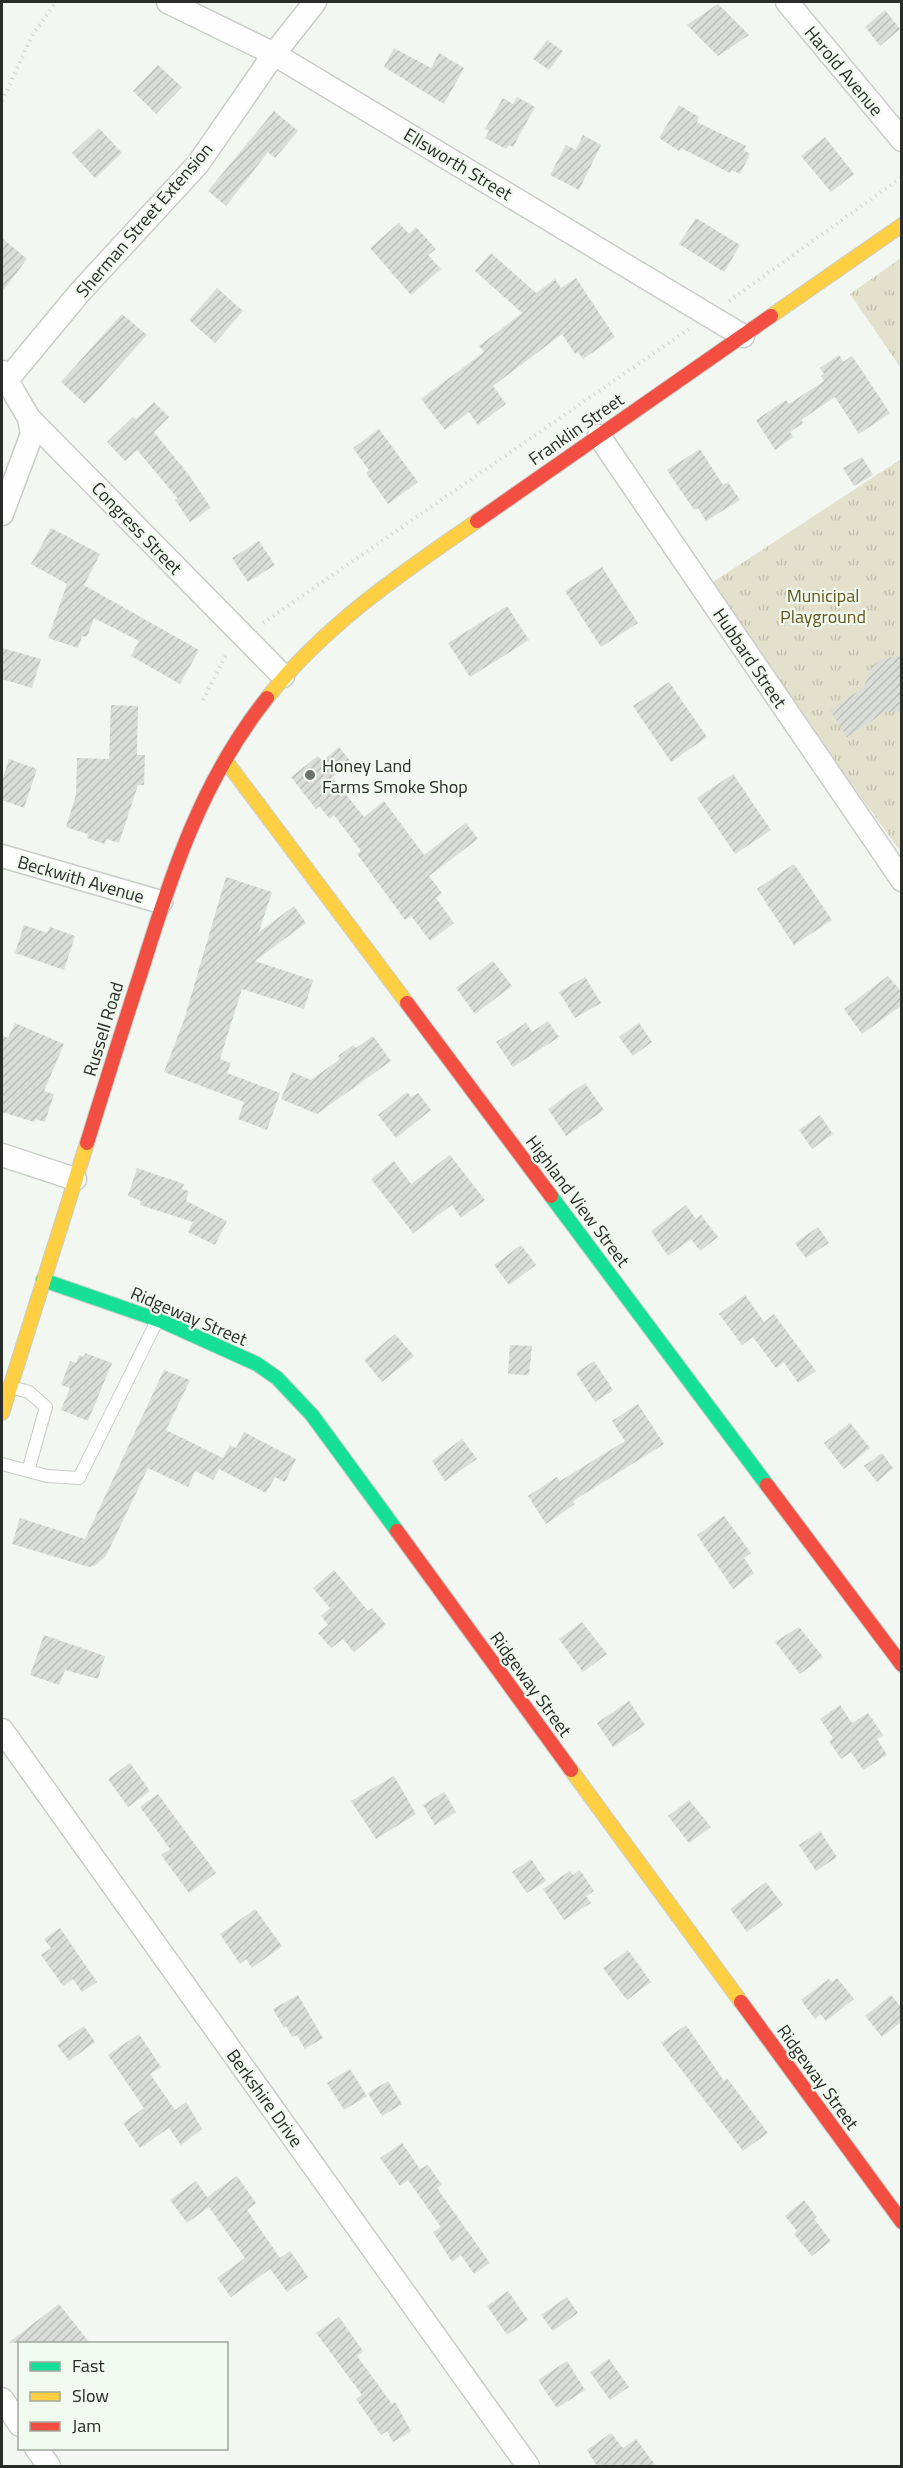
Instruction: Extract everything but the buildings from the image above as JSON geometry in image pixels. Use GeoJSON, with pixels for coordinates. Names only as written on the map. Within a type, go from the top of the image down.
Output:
{"type":"FeatureCollection","features":[{"type":"Feature","properties":{"kind":"street","name":"Ellsworth Street"},"geometry":{"type":"LineString","coordinates":[[168,2],[274,54],[743,336]]}},
{"type":"Feature","properties":{"kind":"street"},"geometry":{"type":"LineString","coordinates":[[274,54],[315,2]]}},
{"type":"Feature","properties":{"kind":"street","name":"Harold Avenue"},"geometry":{"type":"LineString","coordinates":[[787,2],[902,140]]}},
{"type":"Feature","properties":{"kind":"street","name":"Sherman Street Extension"},"geometry":{"type":"LineString","coordinates":[[4,376],[198,164],[274,54]]}},
{"type":"Feature","properties":{"kind":"street","name":"Franklin Street"},"geometry":{"type":"LineString","coordinates":[[283,676],[358,604],[902,225]]}},
{"type":"Feature","properties":{"kind":"street","name":"Congress Street"},"geometry":{"type":"LineString","coordinates":[[4,376],[29,418],[283,676]]}},
{"type":"Feature","properties":{"kind":"street"},"geometry":{"type":"LineString","coordinates":[[2,514],[32,434],[29,418]]}},
{"type":"Feature","properties":{"kind":"street","name":"Hubbard Street"},"geometry":{"type":"LineString","coordinates":[[599,435],[902,880]]}},
{"type":"Feature","properties":{"kind":"street","name":"Russell Road"},"geometry":{"type":"LineString","coordinates":[[2,1413],[161,902],[190,829],[225,760],[283,676]]}},
{"type":"Feature","properties":{"kind":"street","name":"Highland View Street"},"geometry":{"type":"LineString","coordinates":[[225,760],[902,1665]]}},
{"type":"Feature","properties":{"kind":"street","name":"Beckwith Avenue"},"geometry":{"type":"LineString","coordinates":[[2,856],[161,902]]}},
{"type":"Feature","properties":{"kind":"street"},"geometry":{"type":"LineString","coordinates":[[2,1155],[75,1179]]}},
{"type":"Feature","properties":{"kind":"street","name":"Ridgeway Street"},"geometry":{"type":"LineString","coordinates":[[43,1280],[157,1319],[257,1364],[277,1378],[312,1415],[902,2222]]}},
{"type":"Feature","properties":{"kind":"street","name":"Berkshire Drive"},"geometry":{"type":"LineString","coordinates":[[2,1730],[528,2466]]}},
{"type":"Feature","properties":{"kind":"street"},"geometry":{"type":"LineString","coordinates":[[2,2399],[18,2422]]}},
{"type":"Feature","properties":{"kind":"street"},"geometry":{"type":"LineString","coordinates":[[37,2450],[49,2466]]}},
{"type":"Feature","properties":{"kind":"lane"},"geometry":{"type":"LineString","coordinates":[[2,1464],[47,1476],[79,1478],[157,1319]]}},
{"type":"Feature","properties":{"kind":"lane"},"geometry":{"type":"LineString","coordinates":[[10,1386],[29,1392],[46,1407],[28,1471]]}},
{"type":"Feature","properties":{"kind":"path"},"geometry":{"type":"LineString","coordinates":[[2,101],[33,34],[56,2]]}},
{"type":"Feature","properties":{"kind":"path"},"geometry":{"type":"LineString","coordinates":[[723,306],[902,177]]}},
{"type":"Feature","properties":{"kind":"path"},"geometry":{"type":"LineString","coordinates":[[260,624],[685,332]]}},
{"type":"Feature","properties":{"kind":"path"},"geometry":{"type":"LineString","coordinates":[[203,700],[229,650]]}},
{"type":"Feature","properties":{"kind":"green space"},"geometry":{"type":"Polygon","coordinates":[[[901,258],[901,368],[850,294],[901,258]]]}},
{"type":"Feature","properties":{"kind":"green space","name":"Municipal Playground"},"geometry":{"type":"Polygon","coordinates":[[[901,459],[901,852],[794,705],[713,582],[901,459]]]}},
{"type":"Feature","properties":{"kind":"traffic: fast"},"geometry":{"type":"LineString","coordinates":[[551,1196],[767,1485]]}},
{"type":"Feature","properties":{"kind":"traffic: fast"},"geometry":{"type":"LineString","coordinates":[[43,1280],[164,1322],[257,1364],[277,1378],[312,1415],[397,1531]]}},
{"type":"Feature","properties":{"kind":"traffic: slow"},"geometry":{"type":"LineString","coordinates":[[771,316],[902,225]]}},
{"type":"Feature","properties":{"kind":"traffic: slow"},"geometry":{"type":"LineString","coordinates":[[267,698],[313,647],[365,602],[477,521]]}},
{"type":"Feature","properties":{"kind":"traffic: slow"},"geometry":{"type":"LineString","coordinates":[[225,760],[407,1003]]}},
{"type":"Feature","properties":{"kind":"traffic: slow"},"geometry":{"type":"LineString","coordinates":[[2,1413],[87,1143]]}},
{"type":"Feature","properties":{"kind":"traffic: slow"},"geometry":{"type":"LineString","coordinates":[[571,1770],[741,2002]]}},
{"type":"Feature","properties":{"kind":"traffic: jam"},"geometry":{"type":"LineString","coordinates":[[477,521],[771,316]]}},
{"type":"Feature","properties":{"kind":"traffic: jam"},"geometry":{"type":"LineString","coordinates":[[87,1143],[165,897],[191,828],[224,761],[267,698]]}},
{"type":"Feature","properties":{"kind":"traffic: jam"},"geometry":{"type":"LineString","coordinates":[[407,1003],[551,1196]]}},
{"type":"Feature","properties":{"kind":"traffic: jam"},"geometry":{"type":"LineString","coordinates":[[767,1485],[902,1665]]}},
{"type":"Feature","properties":{"kind":"traffic: jam"},"geometry":{"type":"LineString","coordinates":[[397,1531],[571,1770]]}},
{"type":"Feature","properties":{"kind":"traffic: jam"},"geometry":{"type":"LineString","coordinates":[[741,2002],[902,2222]]}},
{"type":"Feature","properties":{"kind":"place","name":"Honey Land Farms Smoke Shop"},"geometry":{"type":"Point","coordinates":[310,775]}}]}
